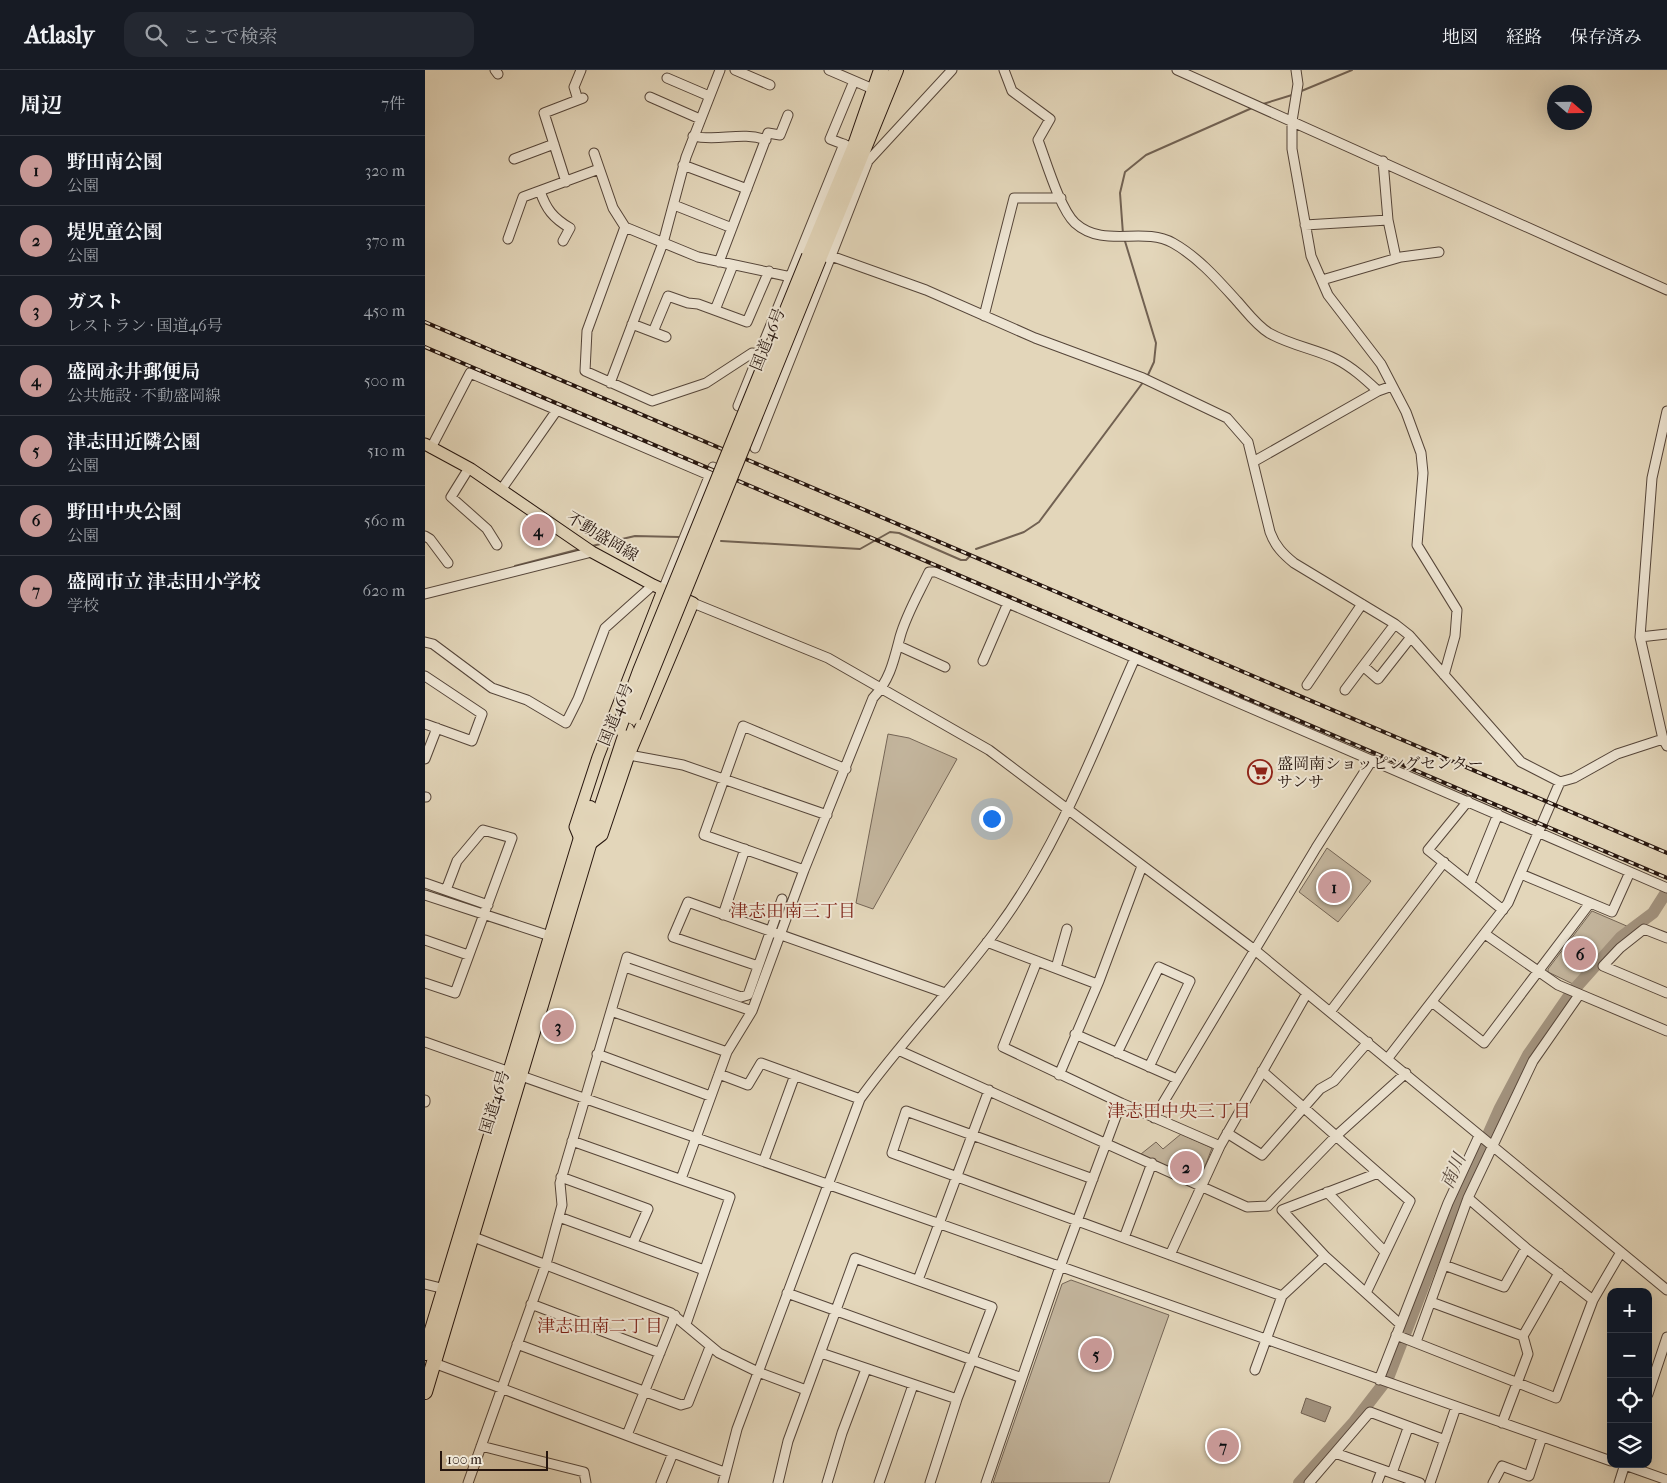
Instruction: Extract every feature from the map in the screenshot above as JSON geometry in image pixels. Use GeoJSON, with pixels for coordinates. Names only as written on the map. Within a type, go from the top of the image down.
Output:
{"type":"FeatureCollection","features":[{"type":"Feature","properties":{"kind":"highway","name":"国道46号"},"geometry":{"type":"LineString","coordinates":[[425,1392],[429,1358],[585,842],[640,672],[819,257],[873,88],[881,70]]}},
{"type":"Feature","properties":{"kind":"highway","name":"国道46号"},"geometry":{"type":"LineString","coordinates":[[853,149],[896,70]]}},
{"type":"Feature","properties":{"kind":"highway","name":"国道46号"},"geometry":{"type":"LineString","coordinates":[[450,1290],[471,1236],[550,936],[585,842]]}},
{"type":"Feature","properties":{"kind":"main road","name":"不動盛岡線"},"geometry":{"type":"LineString","coordinates":[[428,446],[469,468],[587,549],[658,587],[693,603]]}},
{"type":"Feature","properties":{"kind":"main road"},"geometry":{"type":"LineString","coordinates":[[658,587],[575,827],[585,842],[602,835],[629,756],[693,603]]}},
{"type":"Feature","properties":{"kind":"street"},"geometry":{"type":"LineString","coordinates":[[566,182],[544,113],[580,99],[574,88],[581,70]]}},
{"type":"Feature","properties":{"kind":"street"},"geometry":{"type":"LineString","coordinates":[[610,383],[663,243],[683,165],[693,136],[720,70]]}},
{"type":"Feature","properties":{"kind":"street"},"geometry":{"type":"LineString","coordinates":[[735,70],[770,84]]}},
{"type":"Feature","properties":{"kind":"street"},"geometry":{"type":"LineString","coordinates":[[829,70],[873,88]]}},
{"type":"Feature","properties":{"kind":"street"},"geometry":{"type":"LineString","coordinates":[[755,448],[819,257],[868,161],[920,107],[952,70]]}},
{"type":"Feature","properties":{"kind":"street"},"geometry":{"type":"LineString","coordinates":[[1004,70],[1012,90],[1049,119],[1038,140],[1061,198],[1073,221],[1083,229],[1103,236],[1152,236],[1171,242],[1193,256],[1257,323],[1270,333],[1336,359],[1354,370],[1378,391]]}},
{"type":"Feature","properties":{"kind":"street"},"geometry":{"type":"LineString","coordinates":[[1177,70],[1667,290]]}},
{"type":"Feature","properties":{"kind":"street"},"geometry":{"type":"LineString","coordinates":[[1297,70],[1292,149],[1311,256],[1328,295],[1381,364],[1406,412],[1421,452],[1423,473],[1417,545],[1457,610],[1455,636],[1444,675]]}},
{"type":"Feature","properties":{"kind":"street"},"geometry":{"type":"LineString","coordinates":[[667,78],[709,96]]}},
{"type":"Feature","properties":{"kind":"street"},"geometry":{"type":"LineString","coordinates":[[854,81],[830,139],[853,149],[878,150]]}},
{"type":"Feature","properties":{"kind":"street"},"geometry":{"type":"LineString","coordinates":[[651,97],[700,118]]}},
{"type":"Feature","properties":{"kind":"street"},"geometry":{"type":"LineString","coordinates":[[719,262],[766,140],[770,133],[780,135],[788,115]]}},
{"type":"Feature","properties":{"kind":"street"},"geometry":{"type":"LineString","coordinates":[[693,136],[751,135],[766,140]]}},
{"type":"Feature","properties":{"kind":"street"},"geometry":{"type":"LineString","coordinates":[[514,159],[554,144]]}},
{"type":"Feature","properties":{"kind":"street"},"geometry":{"type":"LineString","coordinates":[[738,406],[791,278],[853,149]]}},
{"type":"Feature","properties":{"kind":"street"},"geometry":{"type":"LineString","coordinates":[[594,153],[616,215],[625,226],[698,257],[769,271],[791,278]]}},
{"type":"Feature","properties":{"kind":"street"},"geometry":{"type":"LineString","coordinates":[[1383,161],[1388,220],[1396,258]]}},
{"type":"Feature","properties":{"kind":"street"},"geometry":{"type":"LineString","coordinates":[[683,165],[747,189]]}},
{"type":"Feature","properties":{"kind":"street"},"geometry":{"type":"LineString","coordinates":[[508,239],[523,197],[599,168]]}},
{"type":"Feature","properties":{"kind":"street"},"geometry":{"type":"LineString","coordinates":[[540,191],[545,204],[554,218],[569,228],[563,241]]}},
{"type":"Feature","properties":{"kind":"street"},"geometry":{"type":"LineString","coordinates":[[984,316],[1014,198],[1061,198]]}},
{"type":"Feature","properties":{"kind":"street"},"geometry":{"type":"LineString","coordinates":[[674,205],[732,228]]}},
{"type":"Feature","properties":{"kind":"street"},"geometry":{"type":"LineString","coordinates":[[1305,225],[1388,220]]}},
{"type":"Feature","properties":{"kind":"street"},"geometry":{"type":"LineString","coordinates":[[625,226],[585,340],[585,371],[652,401],[706,383],[752,353],[760,354]]}},
{"type":"Feature","properties":{"kind":"street"},"geometry":{"type":"LineString","coordinates":[[1322,280],[1396,258],[1439,252]]}},
{"type":"Feature","properties":{"kind":"street"},"geometry":{"type":"LineString","coordinates":[[819,257],[926,290],[1035,338],[1146,379],[1227,418],[1247,442],[1273,543],[1294,563],[1395,624],[1411,637],[1521,762],[1560,782],[1574,778],[1617,754],[1665,742],[1640,637],[1652,478],[1667,411]]}},
{"type":"Feature","properties":{"kind":"street"},"geometry":{"type":"LineString","coordinates":[[715,310],[733,265]]}},
{"type":"Feature","properties":{"kind":"street"},"geometry":{"type":"LineString","coordinates":[[653,332],[668,296],[749,321],[769,271]]}},
{"type":"Feature","properties":{"kind":"street"},"geometry":{"type":"LineString","coordinates":[[632,324],[666,337]]}},
{"type":"Feature","properties":{"kind":"street"},"geometry":{"type":"LineString","coordinates":[[425,642],[433,644],[492,688],[527,700],[566,723],[578,700],[605,628],[658,587],[711,471],[557,410],[470,373],[428,446]]}},
{"type":"Feature","properties":{"kind":"street"},"geometry":{"type":"LineString","coordinates":[[1253,462],[1378,391],[1392,386]]}},
{"type":"Feature","properties":{"kind":"street"},"geometry":{"type":"LineString","coordinates":[[501,490],[557,410]]}},
{"type":"Feature","properties":{"kind":"street"},"geometry":{"type":"LineString","coordinates":[[469,468],[451,497],[487,529],[497,545]]}},
{"type":"Feature","properties":{"kind":"street"},"geometry":{"type":"LineString","coordinates":[[425,536],[430,539],[448,563]]}},
{"type":"Feature","properties":{"kind":"street"},"geometry":{"type":"LineString","coordinates":[[425,594],[587,549]]}},
{"type":"Feature","properties":{"kind":"street"},"geometry":{"type":"LineString","coordinates":[[681,1180],[727,1052],[752,1011],[804,870],[873,698],[883,688],[893,667],[900,637],[929,572],[936,572],[1666,887]]}},
{"type":"Feature","properties":{"kind":"street"},"geometry":{"type":"LineString","coordinates":[[693,603],[828,658],[989,750],[1256,951],[1667,1290]]}},
{"type":"Feature","properties":{"kind":"street"},"geometry":{"type":"LineString","coordinates":[[983,662],[1008,603]]}},
{"type":"Feature","properties":{"kind":"street"},"geometry":{"type":"LineString","coordinates":[[1307,685],[1362,604]]}},
{"type":"Feature","properties":{"kind":"street"},"geometry":{"type":"LineString","coordinates":[[1345,690],[1395,624]]}},
{"type":"Feature","properties":{"kind":"street"},"geometry":{"type":"LineString","coordinates":[[1640,637],[1667,634]]}},
{"type":"Feature","properties":{"kind":"street"},"geometry":{"type":"LineString","coordinates":[[1363,666],[1379,679],[1411,637]]}},
{"type":"Feature","properties":{"kind":"street"},"geometry":{"type":"LineString","coordinates":[[899,646],[945,667]]}},
{"type":"Feature","properties":{"kind":"street"},"geometry":{"type":"LineString","coordinates":[[723,1483],[724,1472],[737,1429],[860,1100],[1009,913],[1068,809],[1135,658]]}},
{"type":"Feature","properties":{"kind":"street"},"geometry":{"type":"LineString","coordinates":[[425,676],[482,714],[472,741],[425,724]]}},
{"type":"Feature","properties":{"kind":"street"},"geometry":{"type":"LineString","coordinates":[[804,870],[703,835],[743,726],[846,769]]}},
{"type":"Feature","properties":{"kind":"street"},"geometry":{"type":"LineString","coordinates":[[425,759],[437,728]]}},
{"type":"Feature","properties":{"kind":"street"},"geometry":{"type":"LineString","coordinates":[[629,756],[683,765],[827,815]]}},
{"type":"Feature","properties":{"kind":"street"},"geometry":{"type":"LineString","coordinates":[[1154,1118],[1256,951],[1316,848],[1372,760]]}},
{"type":"Feature","properties":{"kind":"street"},"geometry":{"type":"LineString","coordinates":[[1388,1058],[1503,910],[1521,874],[1560,782]]}},
{"type":"Feature","properties":{"kind":"street"},"geometry":{"type":"LineString","coordinates":[[1468,801],[1428,850],[1503,910]]}},
{"type":"Feature","properties":{"kind":"street"},"geometry":{"type":"LineString","coordinates":[[1469,883],[1498,814]]}},
{"type":"Feature","properties":{"kind":"street"},"geometry":{"type":"LineString","coordinates":[[425,983],[455,993],[511,838],[483,830],[457,861],[446,890]]}},
{"type":"Feature","properties":{"kind":"street"},"geometry":{"type":"LineString","coordinates":[[723,915],[745,850]]}},
{"type":"Feature","properties":{"kind":"street"},"geometry":{"type":"LineString","coordinates":[[1330,1012],[1443,862]]}},
{"type":"Feature","properties":{"kind":"street"},"geometry":{"type":"LineString","coordinates":[[1059,1075],[1097,984],[1142,866]]}},
{"type":"Feature","properties":{"kind":"street"},"geometry":{"type":"LineString","coordinates":[[1521,874],[1612,912],[1630,872]]}},
{"type":"Feature","properties":{"kind":"street"},"geometry":{"type":"LineString","coordinates":[[425,883],[446,890],[486,910],[550,936]]}},
{"type":"Feature","properties":{"kind":"street"},"geometry":{"type":"LineString","coordinates":[[425,895],[486,910]]}},
{"type":"Feature","properties":{"kind":"street"},"geometry":{"type":"LineString","coordinates":[[468,1483],[546,1264],[562,1205],[561,1177],[627,957],[741,997],[748,995],[782,899]]}},
{"type":"Feature","properties":{"kind":"street"},"geometry":{"type":"LineString","coordinates":[[758,966],[673,937],[688,902],[779,936],[945,993]]}},
{"type":"Feature","properties":{"kind":"street"},"geometry":{"type":"LineString","coordinates":[[1432,1002],[1485,1043],[1590,904]]}},
{"type":"Feature","properties":{"kind":"street"},"geometry":{"type":"LineString","coordinates":[[1056,968],[1067,928]]}},
{"type":"Feature","properties":{"kind":"street"},"geometry":{"type":"LineString","coordinates":[[1667,938],[1644,929],[1620,948],[1603,966],[1667,993]]}},
{"type":"Feature","properties":{"kind":"street"},"geometry":{"type":"LineString","coordinates":[[1485,934],[1538,973],[1579,994],[1667,1031]]}},
{"type":"Feature","properties":{"kind":"street"},"geometry":{"type":"LineString","coordinates":[[425,940],[469,955]]}},
{"type":"Feature","properties":{"kind":"street"},"geometry":{"type":"LineString","coordinates":[[987,942],[1097,984]]}},
{"type":"Feature","properties":{"kind":"street"},"geometry":{"type":"LineString","coordinates":[[1037,961],[1003,1047],[1121,1104],[1220,1146]]}},
{"type":"Feature","properties":{"kind":"street"},"geometry":{"type":"LineString","coordinates":[[625,966],[752,1011]]}},
{"type":"Feature","properties":{"kind":"street"},"geometry":{"type":"LineString","coordinates":[[1117,1053],[1159,967],[1190,981],[1149,1067]]}},
{"type":"Feature","properties":{"kind":"street"},"geometry":{"type":"LineString","coordinates":[[1170,1255],[1220,1146],[1307,993]]}},
{"type":"Feature","properties":{"kind":"street"},"geometry":{"type":"LineString","coordinates":[[1416,1342],[1468,1198],[1533,1061],[1579,994]]}},
{"type":"Feature","properties":{"kind":"street"},"geometry":{"type":"LineString","coordinates":[[611,1010],[727,1052]]}},
{"type":"Feature","properties":{"kind":"street"},"geometry":{"type":"LineString","coordinates":[[1075,1034],[1177,1079]]}},
{"type":"Feature","properties":{"kind":"street"},"geometry":{"type":"LineString","coordinates":[[425,1042],[829,1182],[1060,1267],[1607,1460]]}},
{"type":"Feature","properties":{"kind":"street"},"geometry":{"type":"LineString","coordinates":[[1227,1133],[1262,1155],[1321,1089],[1334,1082],[1368,1042]]}},
{"type":"Feature","properties":{"kind":"street"},"geometry":{"type":"LineString","coordinates":[[898,1050],[1247,1207],[1268,1206],[1336,1136],[1406,1074]]}},
{"type":"Feature","properties":{"kind":"street"},"geometry":{"type":"LineString","coordinates":[[597,1054],[710,1096]]}},
{"type":"Feature","properties":{"kind":"street"},"geometry":{"type":"LineString","coordinates":[[719,1074],[749,1085],[761,1063],[860,1100]]}},
{"type":"Feature","properties":{"kind":"street"},"geometry":{"type":"LineString","coordinates":[[1262,1071],[1410,1201],[1365,1293]]}},
{"type":"Feature","properties":{"kind":"street"},"geometry":{"type":"LineString","coordinates":[[764,1160],[795,1075]]}},
{"type":"Feature","properties":{"kind":"street"},"geometry":{"type":"LineString","coordinates":[[918,1280],[989,1090]]}},
{"type":"Feature","properties":{"kind":"street"},"geometry":{"type":"LineString","coordinates":[[987,1483],[1060,1267],[1121,1104]]}},
{"type":"Feature","properties":{"kind":"street"},"geometry":{"type":"LineString","coordinates":[[1093,1179],[906,1111],[892,1153],[1282,1296]]}},
{"type":"Feature","properties":{"kind":"street"},"geometry":{"type":"LineString","coordinates":[[1379,1380],[1448,1203],[1479,1136]]}},
{"type":"Feature","properties":{"kind":"street"},"geometry":{"type":"LineString","coordinates":[[572,1141],[730,1196],[686,1324]]}},
{"type":"Feature","properties":{"kind":"street"},"geometry":{"type":"LineString","coordinates":[[1124,1238],[1152,1163]]}},
{"type":"Feature","properties":{"kind":"street"},"geometry":{"type":"LineString","coordinates":[[1378,1174],[1282,1210],[1325,1256],[1400,1324]]}},
{"type":"Feature","properties":{"kind":"street"},"geometry":{"type":"LineString","coordinates":[[561,1177],[648,1209],[633,1243]]}},
{"type":"Feature","properties":{"kind":"street"},"geometry":{"type":"LineString","coordinates":[[1327,1192],[1385,1252]]}},
{"type":"Feature","properties":{"kind":"street"},"geometry":{"type":"LineString","coordinates":[[1468,1198],[1526,1248],[1593,1300]]}},
{"type":"Feature","properties":{"kind":"street"},"geometry":{"type":"LineString","coordinates":[[559,1217],[704,1270]]}},
{"type":"Feature","properties":{"kind":"street"},"geometry":{"type":"LineString","coordinates":[[471,1236],[675,1315],[710,1346],[731,1359],[758,1372],[806,1390]]}},
{"type":"Feature","properties":{"kind":"street"},"geometry":{"type":"LineString","coordinates":[[1444,1265],[1504,1287],[1526,1248]]}},
{"type":"Feature","properties":{"kind":"street"},"geometry":{"type":"LineString","coordinates":[[1396,1335],[1556,1398],[1593,1300],[1621,1252]]}},
{"type":"Feature","properties":{"kind":"street"},"geometry":{"type":"LineString","coordinates":[[1255,1370],[1282,1296],[1325,1256]]}},
{"type":"Feature","properties":{"kind":"street"},"geometry":{"type":"LineString","coordinates":[[778,1483],[788,1441],[855,1258],[992,1306],[957,1400],[930,1483]]}},
{"type":"Feature","properties":{"kind":"street"},"geometry":{"type":"LineString","coordinates":[[1502,1423],[1528,1354],[1523,1336],[1559,1273]]}},
{"type":"Feature","properties":{"kind":"street"},"geometry":{"type":"LineString","coordinates":[[425,1284],[450,1290]]}},
{"type":"Feature","properties":{"kind":"street"},"geometry":{"type":"LineString","coordinates":[[787,1293],[1022,1378]]}},
{"type":"Feature","properties":{"kind":"street"},"geometry":{"type":"LineString","coordinates":[[1431,1302],[1523,1336]]}},
{"type":"Feature","properties":{"kind":"street"},"geometry":{"type":"LineString","coordinates":[[531,1304],[660,1352]]}},
{"type":"Feature","properties":{"kind":"street"},"geometry":{"type":"LineString","coordinates":[[627,1436],[675,1315]]}},
{"type":"Feature","properties":{"kind":"street"},"geometry":{"type":"LineString","coordinates":[[1652,1382],[1667,1337]]}},
{"type":"Feature","properties":{"kind":"street"},"geometry":{"type":"LineString","coordinates":[[517,1344],[681,1405],[688,1403],[710,1346]]}},
{"type":"Feature","properties":{"kind":"street"},"geometry":{"type":"LineString","coordinates":[[821,1353],[957,1400]]}},
{"type":"Feature","properties":{"kind":"street"},"geometry":{"type":"LineString","coordinates":[[429,1358],[501,1388],[724,1472]]}},
{"type":"Feature","properties":{"kind":"street"},"geometry":{"type":"LineString","coordinates":[[827,1483],[842,1433],[866,1369]]}},
{"type":"Feature","properties":{"kind":"street"},"geometry":{"type":"LineString","coordinates":[[879,1483],[913,1385]]}},
{"type":"Feature","properties":{"kind":"street"},"geometry":{"type":"LineString","coordinates":[[1430,1483],[1456,1407]]}},
{"type":"Feature","properties":{"kind":"street"},"geometry":{"type":"LineString","coordinates":[[1309,1483],[1370,1412],[1408,1428],[1445,1440]]}},
{"type":"Feature","properties":{"kind":"street"},"geometry":{"type":"LineString","coordinates":[[1392,1473],[1408,1428]]}},
{"type":"Feature","properties":{"kind":"street"},"geometry":{"type":"LineString","coordinates":[[1493,1483],[1502,1466],[1529,1476],[1542,1438]]}},
{"type":"Feature","properties":{"kind":"street"},"geometry":{"type":"LineString","coordinates":[[481,1446],[584,1472],[586,1483]]}},
{"type":"Feature","properties":{"kind":"street"},"geometry":{"type":"LineString","coordinates":[[661,1483],[673,1453]]}},
{"type":"Feature","properties":{"kind":"street"},"geometry":{"type":"LineString","coordinates":[[1335,1453],[1420,1483]]}},
{"type":"Feature","properties":{"kind":"street"},"geometry":{"type":"LineString","coordinates":[[1619,1483],[1623,1468]]}},
{"type":"Feature","properties":{"kind":"street"},"geometry":{"type":"LineString","coordinates":[[1633,1468],[1667,1480]]}},
{"type":"Feature","properties":{"kind":"street"},"geometry":{"type":"LineString","coordinates":[[1377,1483],[1382,1470]]}},
{"type":"Feature","properties":{"kind":"shaded area"},"geometry":{"type":"Polygon","coordinates":[[[888,734],[909,738],[957,759],[873,909],[856,903],[888,734]]]}},
{"type":"Feature","properties":{"kind":"shaded area"},"geometry":{"type":"Polygon","coordinates":[[[1327,848],[1371,881],[1338,922],[1299,892],[1327,848]]]}},
{"type":"Feature","properties":{"kind":"shaded area"},"geometry":{"type":"Polygon","coordinates":[[[1592,911],[1629,927],[1613,940],[1575,985],[1548,972],[1548,969],[1592,911]]]}},
{"type":"Feature","properties":{"kind":"shaded area"},"geometry":{"type":"Polygon","coordinates":[[[1181,1134],[1212,1148],[1200,1179],[1197,1180],[1141,1154],[1156,1142],[1163,1149],[1181,1134]]]}},
{"type":"Feature","properties":{"kind":"shaded area"},"geometry":{"type":"Polygon","coordinates":[[[1071,1280],[1169,1315],[1109,1483],[993,1483],[1062,1284],[1071,1280]]]}},
{"type":"Feature","properties":{"kind":"shaded area"},"geometry":{"type":"Polygon","coordinates":[[[1306,1398],[1331,1407],[1325,1422],[1301,1413],[1306,1398]]]}},
{"type":"Feature","properties":{"kind":"waterway"},"geometry":{"type":"LineString","coordinates":[[1299,92],[1352,70]]}},
{"type":"Feature","properties":{"kind":"waterway"},"geometry":{"type":"LineString","coordinates":[[1263,104],[1292,95]]}},
{"type":"Feature","properties":{"kind":"waterway"},"geometry":{"type":"LineString","coordinates":[[1123,234],[1120,193],[1125,172],[1146,155],[1252,108]]}},
{"type":"Feature","properties":{"kind":"waterway"},"geometry":{"type":"LineString","coordinates":[[1124,238],[1156,343],[1154,362],[1147,377]]}},
{"type":"Feature","properties":{"kind":"waterway"},"geometry":{"type":"LineString","coordinates":[[976,549],[1024,532],[1039,522],[1144,381]]}},
{"type":"Feature","properties":{"kind":"waterway"},"geometry":{"type":"LineString","coordinates":[[721,541],[860,549],[890,532],[899,533],[961,560],[966,560],[970,556]]}},
{"type":"Feature","properties":{"kind":"waterway"},"geometry":{"type":"LineString","coordinates":[[592,546],[635,536],[679,537]]}},
{"type":"Feature","properties":{"kind":"waterway"},"geometry":{"type":"LineString","coordinates":[[515,566],[580,549]]}},
{"type":"Feature","properties":{"kind":"waterway","name":"南川"},"geometry":{"type":"LineString","coordinates":[[1299,1483],[1354,1422],[1388,1378],[1442,1238],[1500,1108],[1528,1055],[1571,993],[1621,937],[1653,913],[1667,891]]}},
{"type":"Feature","properties":{"kind":"railway"},"geometry":{"type":"LineString","coordinates":[[425,322],[1667,853]]}},
{"type":"Feature","properties":{"kind":"railway"},"geometry":{"type":"LineString","coordinates":[[425,347],[1667,878]]}},
{"type":"Feature","properties":{"kind":"place","name":"盛岡永井郵便局"},"geometry":{"type":"Point","coordinates":[538,530]}},
{"type":"Feature","properties":{"kind":"place","name":"盛岡南ショッピングセンター サンサ"},"geometry":{"type":"Point","coordinates":[1260,772]}},
{"type":"Feature","properties":{"kind":"place","name":"野田南公園"},"geometry":{"type":"Point","coordinates":[1334,887]}},
{"type":"Feature","properties":{"kind":"place","name":"野田中央公園"},"geometry":{"type":"Point","coordinates":[1580,954]}},
{"type":"Feature","properties":{"kind":"place","name":"ガスト"},"geometry":{"type":"Point","coordinates":[558,1026]}},
{"type":"Feature","properties":{"kind":"place","name":"堤児童公園"},"geometry":{"type":"Point","coordinates":[1186,1167]}},
{"type":"Feature","properties":{"kind":"place","name":"津志田近隣公園"},"geometry":{"type":"Point","coordinates":[1096,1354]}},
{"type":"Feature","properties":{"kind":"place","name":"盛岡市立 津志田小学校"},"geometry":{"type":"Point","coordinates":[1223,1446]}},
{"type":"Feature","properties":{"kind":"district","name":"津志田南三丁目"},"geometry":{"type":"Point","coordinates":[793,911]}},
{"type":"Feature","properties":{"kind":"district","name":"津志田中央三丁目"},"geometry":{"type":"Point","coordinates":[1179,1111]}},
{"type":"Feature","properties":{"kind":"district","name":"津志田南二丁目"},"geometry":{"type":"Point","coordinates":[600,1326]}}]}
